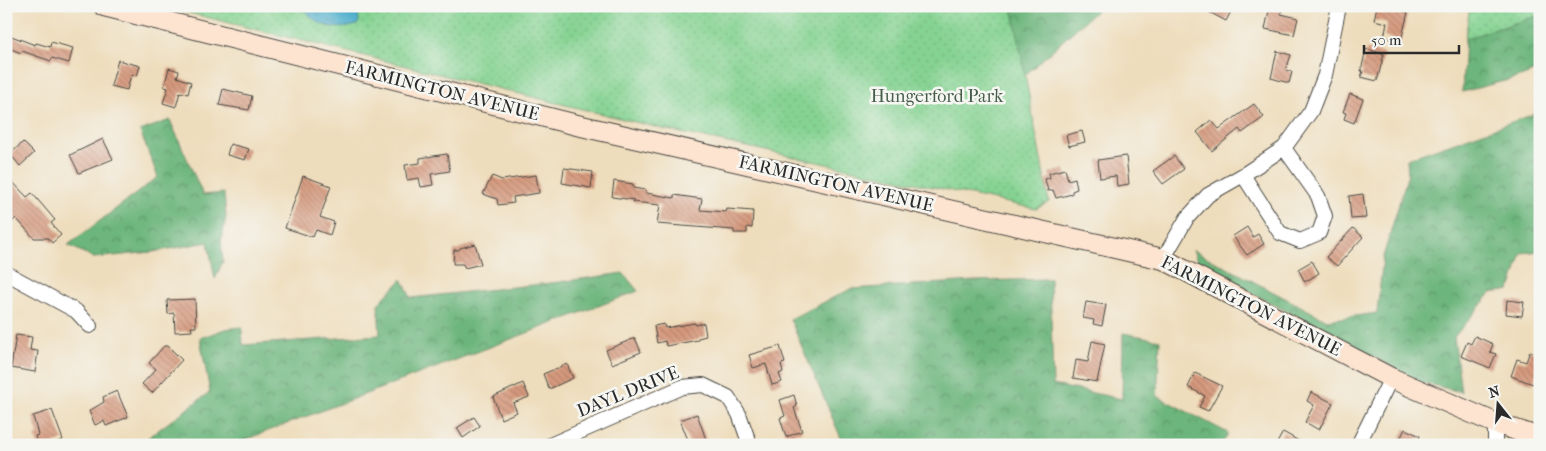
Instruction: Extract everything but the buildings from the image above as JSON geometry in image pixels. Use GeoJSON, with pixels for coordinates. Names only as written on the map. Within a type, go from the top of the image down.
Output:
{"type":"FeatureCollection","features":[{"type":"Feature","properties":{"kind":"main road","name":"FARMINGTON AVENUE"},"geometry":{"type":"LineString","coordinates":[[104,6],[576,125],[1163,259],[1391,378],[1495,422],[1540,438]]}},
{"type":"Feature","properties":{"kind":"street"},"geometry":{"type":"LineString","coordinates":[[1163,259],[1187,218],[1208,195],[1284,148],[1311,111],[1325,75],[1339,6]]}},
{"type":"Feature","properties":{"kind":"street"},"geometry":{"type":"LineString","coordinates":[[1243,175],[1280,233],[1300,241],[1319,233],[1325,216],[1318,196],[1284,148]]}},
{"type":"Feature","properties":{"kind":"street"},"geometry":{"type":"LineString","coordinates":[[6,273],[76,311],[90,326]]}},
{"type":"Feature","properties":{"kind":"street"},"geometry":{"type":"LineString","coordinates":[[1358,445],[1391,378]]}},
{"type":"Feature","properties":{"kind":"street","name":"DAYL DRIVE"},"geometry":{"type":"LineString","coordinates":[[550,445],[682,387],[704,385],[728,398],[739,414],[750,445]]}},
{"type":"Feature","properties":{"kind":"street"},"geometry":{"type":"LineString","coordinates":[[1495,422],[1495,445]]}},
{"type":"Feature","properties":{"kind":"green space","name":"Hungerford Park"},"geometry":{"type":"Polygon","coordinates":[[[160,6],[1012,6],[1049,202],[1036,209],[668,130],[160,6]]]}},
{"type":"Feature","properties":{"kind":"green space"},"geometry":{"type":"Polygon","coordinates":[[[1012,6],[1099,6],[1099,8],[1025,75],[1012,6]]]}},
{"type":"Feature","properties":{"kind":"green space"},"geometry":{"type":"Polygon","coordinates":[[[1470,6],[1540,6],[1540,15],[1465,39],[1470,6]]]}},
{"type":"Feature","properties":{"kind":"green space"},"geometry":{"type":"Polygon","coordinates":[[[1540,15],[1540,69],[1523,76],[1462,92],[1465,39],[1540,15]]]}},
{"type":"Feature","properties":{"kind":"green space"},"geometry":{"type":"Polygon","coordinates":[[[1540,112],[1540,251],[1522,253],[1510,290],[1491,293],[1454,337],[1461,392],[1421,382],[1199,265],[1193,250],[1327,320],[1377,313],[1383,257],[1408,174],[1407,159],[1540,112]]]}},
{"type":"Feature","properties":{"kind":"green space"},"geometry":{"type":"Polygon","coordinates":[[[170,120],[203,195],[224,193],[226,217],[221,241],[223,261],[215,279],[208,242],[152,252],[94,258],[68,245],[158,177],[140,131],[170,120]]]}},
{"type":"Feature","properties":{"kind":"green space"},"geometry":{"type":"Polygon","coordinates":[[[623,273],[638,291],[231,445],[138,445],[210,392],[200,338],[225,329],[242,327],[243,345],[380,335],[378,304],[402,279],[411,298],[560,282],[623,273]]]}},
{"type":"Feature","properties":{"kind":"green space"},"geometry":{"type":"Polygon","coordinates":[[[1050,279],[1053,385],[1122,399],[1123,333],[1160,340],[1157,396],[1228,433],[1222,445],[844,445],[790,319],[851,289],[975,281],[1050,279]]]}},
{"type":"Feature","properties":{"kind":"water"},"geometry":{"type":"Polygon","coordinates":[[[303,6],[357,6],[359,21],[357,25],[349,27],[326,26],[313,19],[303,6]]]}}]}
